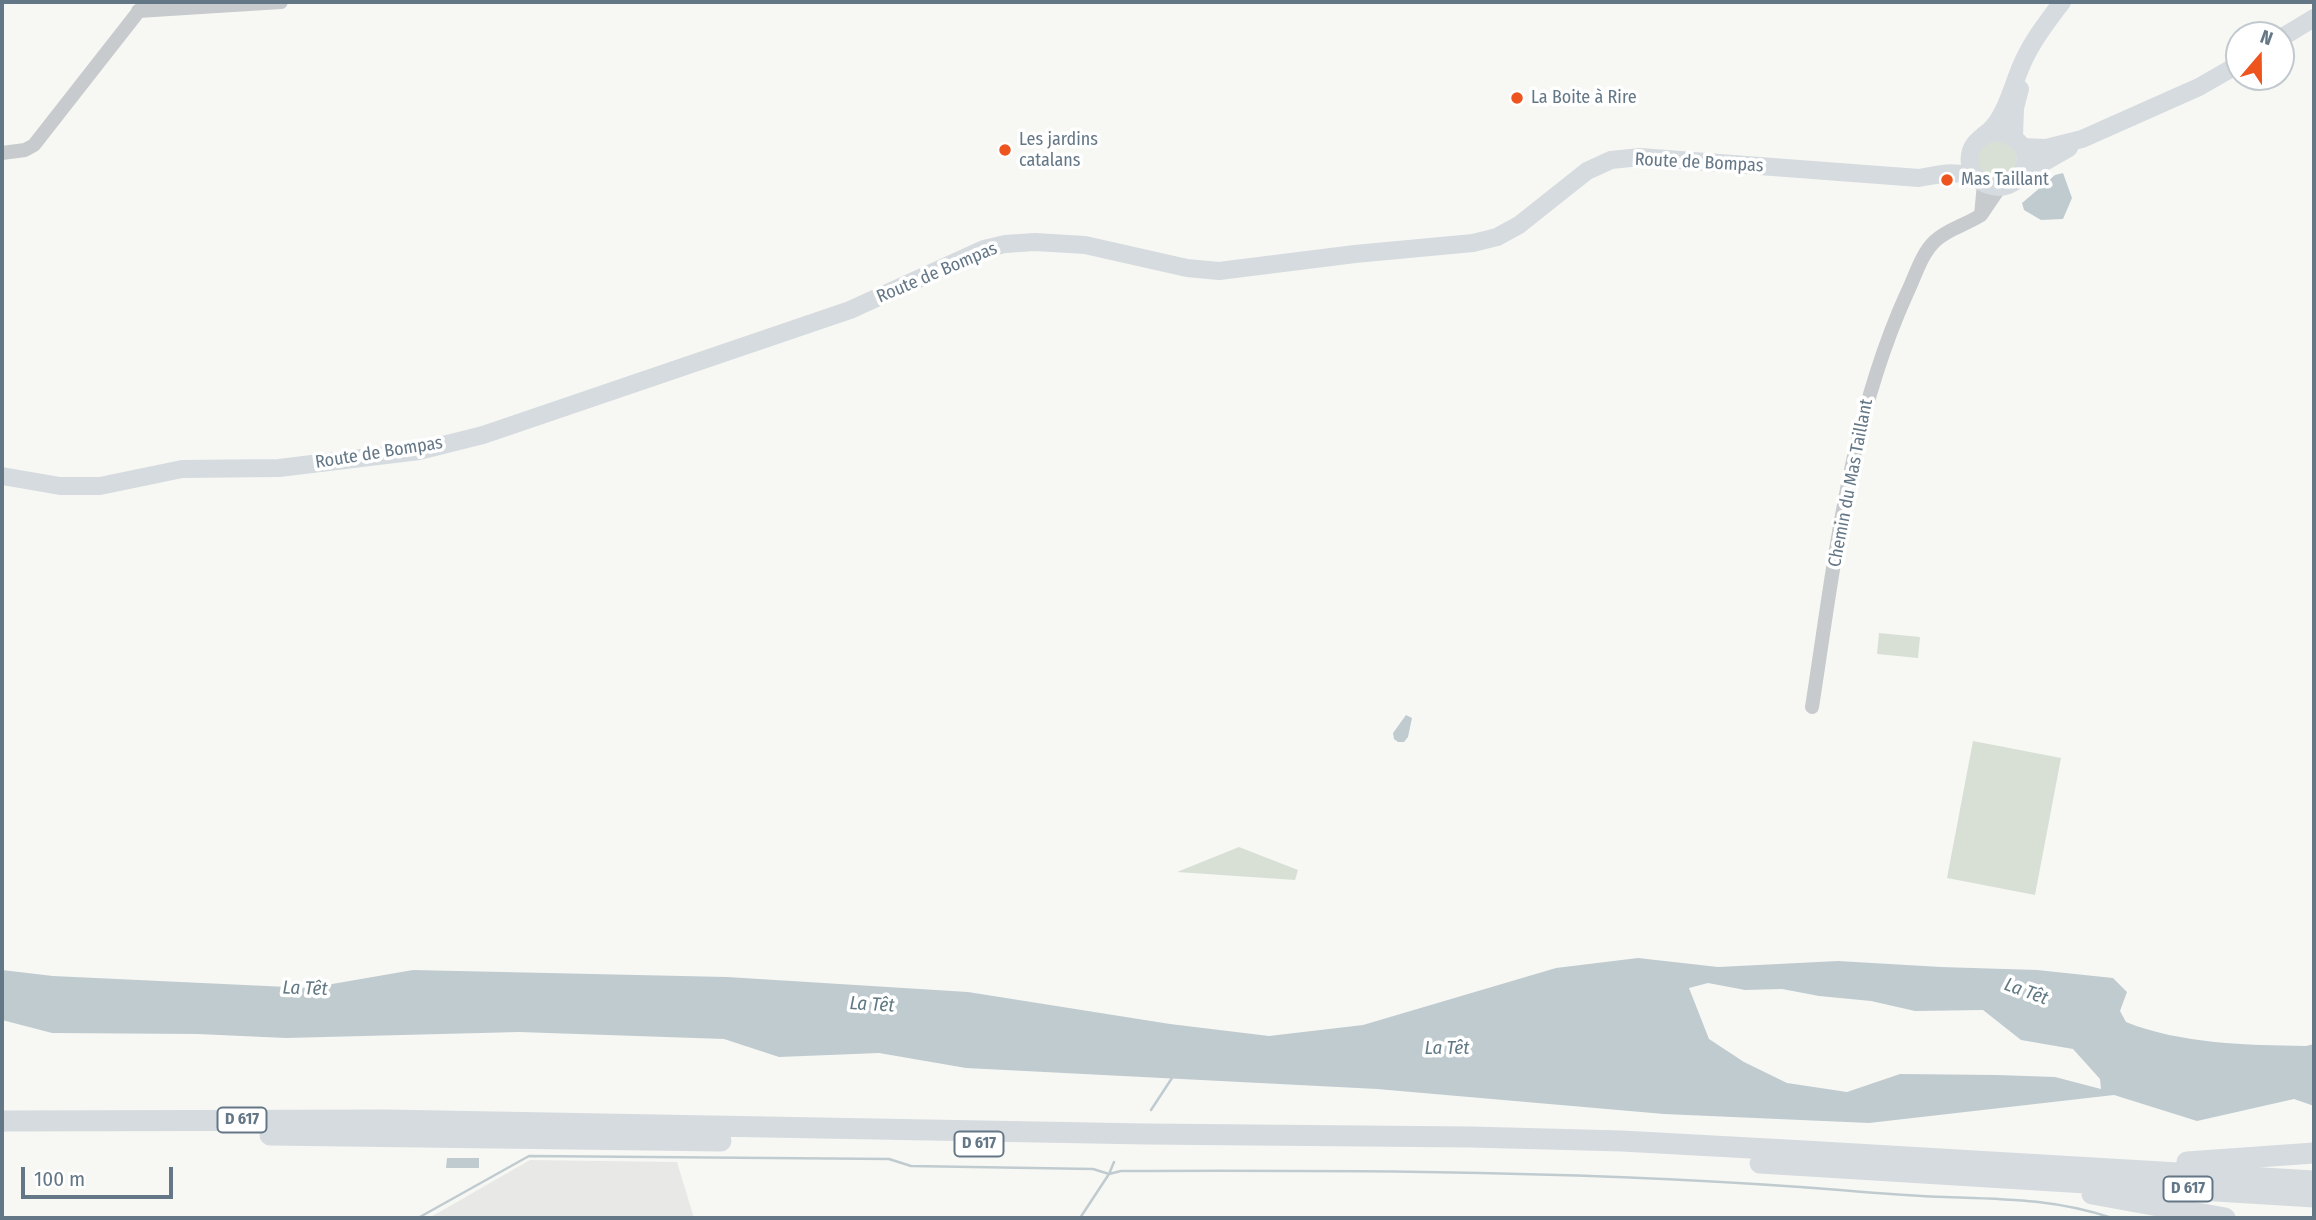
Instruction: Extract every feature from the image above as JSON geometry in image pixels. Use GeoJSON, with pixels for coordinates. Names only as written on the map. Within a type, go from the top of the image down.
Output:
{"type":"FeatureCollection","features":[{"type":"Feature","properties":{"kind":"highway"},"geometry":{"type":"LineString","coordinates":[[2,1115],[97,1119]]}},
{"type":"Feature","properties":{"kind":"highway","name":"D 617"},"geometry":{"type":"LineString","coordinates":[[2,1121],[401,1121],[1471,1137],[1674,1144],[2314,1181]]}},
{"type":"Feature","properties":{"kind":"highway","name":"D 617"},"geometry":{"type":"LineString","coordinates":[[2,1135],[234,1134],[1472,1151],[1611,1155],[2314,1197]]}},
{"type":"Feature","properties":{"kind":"highway"},"geometry":{"type":"LineString","coordinates":[[2103,1169],[2314,1153]]}},
{"type":"Feature","properties":{"kind":"highway"},"geometry":{"type":"LineString","coordinates":[[2061,1182],[2096,1196],[2225,1218]]}},
{"type":"Feature","properties":{"kind":"main road"},"geometry":{"type":"LineString","coordinates":[[1869,175],[1934,166],[1956,159],[1993,128],[2038,34],[2063,2]]}},
{"type":"Feature","properties":{"kind":"main road"},"geometry":{"type":"LineString","coordinates":[[2020,176],[2025,162],[2018,142],[2017,101],[2028,71],[2043,43],[2074,2]]}},
{"type":"Feature","properties":{"kind":"main road"},"geometry":{"type":"LineString","coordinates":[[2295,30],[2314,18]]}},
{"type":"Feature","properties":{"kind":"main road"},"geometry":{"type":"LineString","coordinates":[[1869,175],[1919,178],[1952,172],[1966,174],[1987,183],[2014,182],[2082,139],[2199,87],[2225,72]]}},
{"type":"Feature","properties":{"kind":"main road"},"geometry":{"type":"LineString","coordinates":[[1987,183],[1970,164],[1978,141],[1999,132],[2018,142],[2046,148],[2082,139]]}},
{"type":"Feature","properties":{"kind":"main road","name":"Route de Bompas"},"geometry":{"type":"LineString","coordinates":[[2,476],[60,486],[100,486],[182,470],[279,468],[419,451],[483,435],[850,310],[984,249],[1004,244],[1035,242],[1085,245],[1187,268],[1219,271],[1473,243],[1497,237],[1519,225],[1587,171],[1611,160],[1640,158],[1869,175]]}},
{"type":"Feature","properties":{"kind":"street"},"geometry":{"type":"LineString","coordinates":[[2,153],[34,145],[142,7],[281,2]]}},
{"type":"Feature","properties":{"kind":"street","name":"Chemin du Mas Taillant"},"geometry":{"type":"LineString","coordinates":[[1812,707],[1848,481],[1869,393],[1902,306],[1927,252],[1934,242],[1947,233],[1981,215],[1987,183]]}},
{"type":"Feature","properties":{"kind":"shaded area"},"geometry":{"type":"Polygon","coordinates":[[[1997,140],[2011,146],[2017,160],[2011,174],[1997,180],[1983,174],[1977,160],[1983,146],[1997,140]]]}},
{"type":"Feature","properties":{"kind":"shaded area"},"geometry":{"type":"Polygon","coordinates":[[[1879,633],[1920,637],[1918,658],[1877,654],[1879,633]]]}},
{"type":"Feature","properties":{"kind":"shaded area"},"geometry":{"type":"Polygon","coordinates":[[[1973,741],[2061,758],[2035,895],[1947,878],[1973,741]]]}},
{"type":"Feature","properties":{"kind":"shaded area"},"geometry":{"type":"Polygon","coordinates":[[[1239,847],[1298,870],[1295,880],[1177,872],[1239,847]]]}},
{"type":"Feature","properties":{"kind":"shaded area"},"geometry":{"type":"Polygon","coordinates":[[[530,1160],[677,1162],[694,1218],[429,1218],[530,1160]]]}},
{"type":"Feature","properties":{"kind":"water"},"geometry":{"type":"Polygon","coordinates":[[[2063,173],[2072,198],[2063,219],[2041,220],[2024,210],[2022,203],[2055,175],[2063,173]]]}},
{"type":"Feature","properties":{"kind":"water"},"geometry":{"type":"Polygon","coordinates":[[[1406,715],[1412,718],[1408,737],[1404,742],[1398,742],[1393,733],[1406,715]]]}},
{"type":"Feature","properties":{"kind":"water","name":"La Têt"},"geometry":{"type":"Polygon","coordinates":[[[1638,958],[1718,967],[1838,961],[2037,970],[2113,978],[2127,992],[2120,1011],[2126,1022],[2147,1029],[2214,1042],[2284,1046],[2314,1044],[2314,1106],[2294,1099],[2197,1121],[2114,1095],[1869,1123],[1664,1114],[1377,1089],[966,1068],[879,1053],[779,1057],[724,1039],[519,1032],[286,1038],[52,1033],[2,1020],[2,970],[53,976],[309,988],[413,970],[727,977],[968,992],[1170,1024],[1269,1036],[1363,1025],[1556,968],[1638,958]],[[1708,983],[1689,988],[1709,1039],[1744,1062],[1787,1083],[1847,1092],[1900,1074],[1997,1075],[2055,1077],[2101,1089],[2100,1079],[2073,1049],[2021,1040],[1983,1010],[1915,1011],[1871,1001],[1782,989],[1745,990],[1708,983]]]}},
{"type":"Feature","properties":{"kind":"water"},"geometry":{"type":"Polygon","coordinates":[[[447,1158],[479,1158],[479,1168],[446,1168],[447,1158]]]}},
{"type":"Feature","properties":{"kind":"waterway"},"geometry":{"type":"LineString","coordinates":[[1151,1110],[1172,1078]]}},
{"type":"Feature","properties":{"kind":"waterway"},"geometry":{"type":"LineString","coordinates":[[418,1218],[529,1156],[889,1159],[911,1166],[1093,1169],[1109,1174],[1121,1171],[1570,1175],[2030,1201],[2070,1207],[2112,1218]]}},
{"type":"Feature","properties":{"kind":"waterway"},"geometry":{"type":"LineString","coordinates":[[1080,1218],[1114,1162]]}},
{"type":"Feature","properties":{"kind":"place","name":"La Boite à Rire"},"geometry":{"type":"Point","coordinates":[1517,98]}},
{"type":"Feature","properties":{"kind":"place","name":"Les jardins catalans"},"geometry":{"type":"Point","coordinates":[1005,150]}},
{"type":"Feature","properties":{"kind":"place","name":"Mas Taillant"},"geometry":{"type":"Point","coordinates":[1947,180]}}]}
